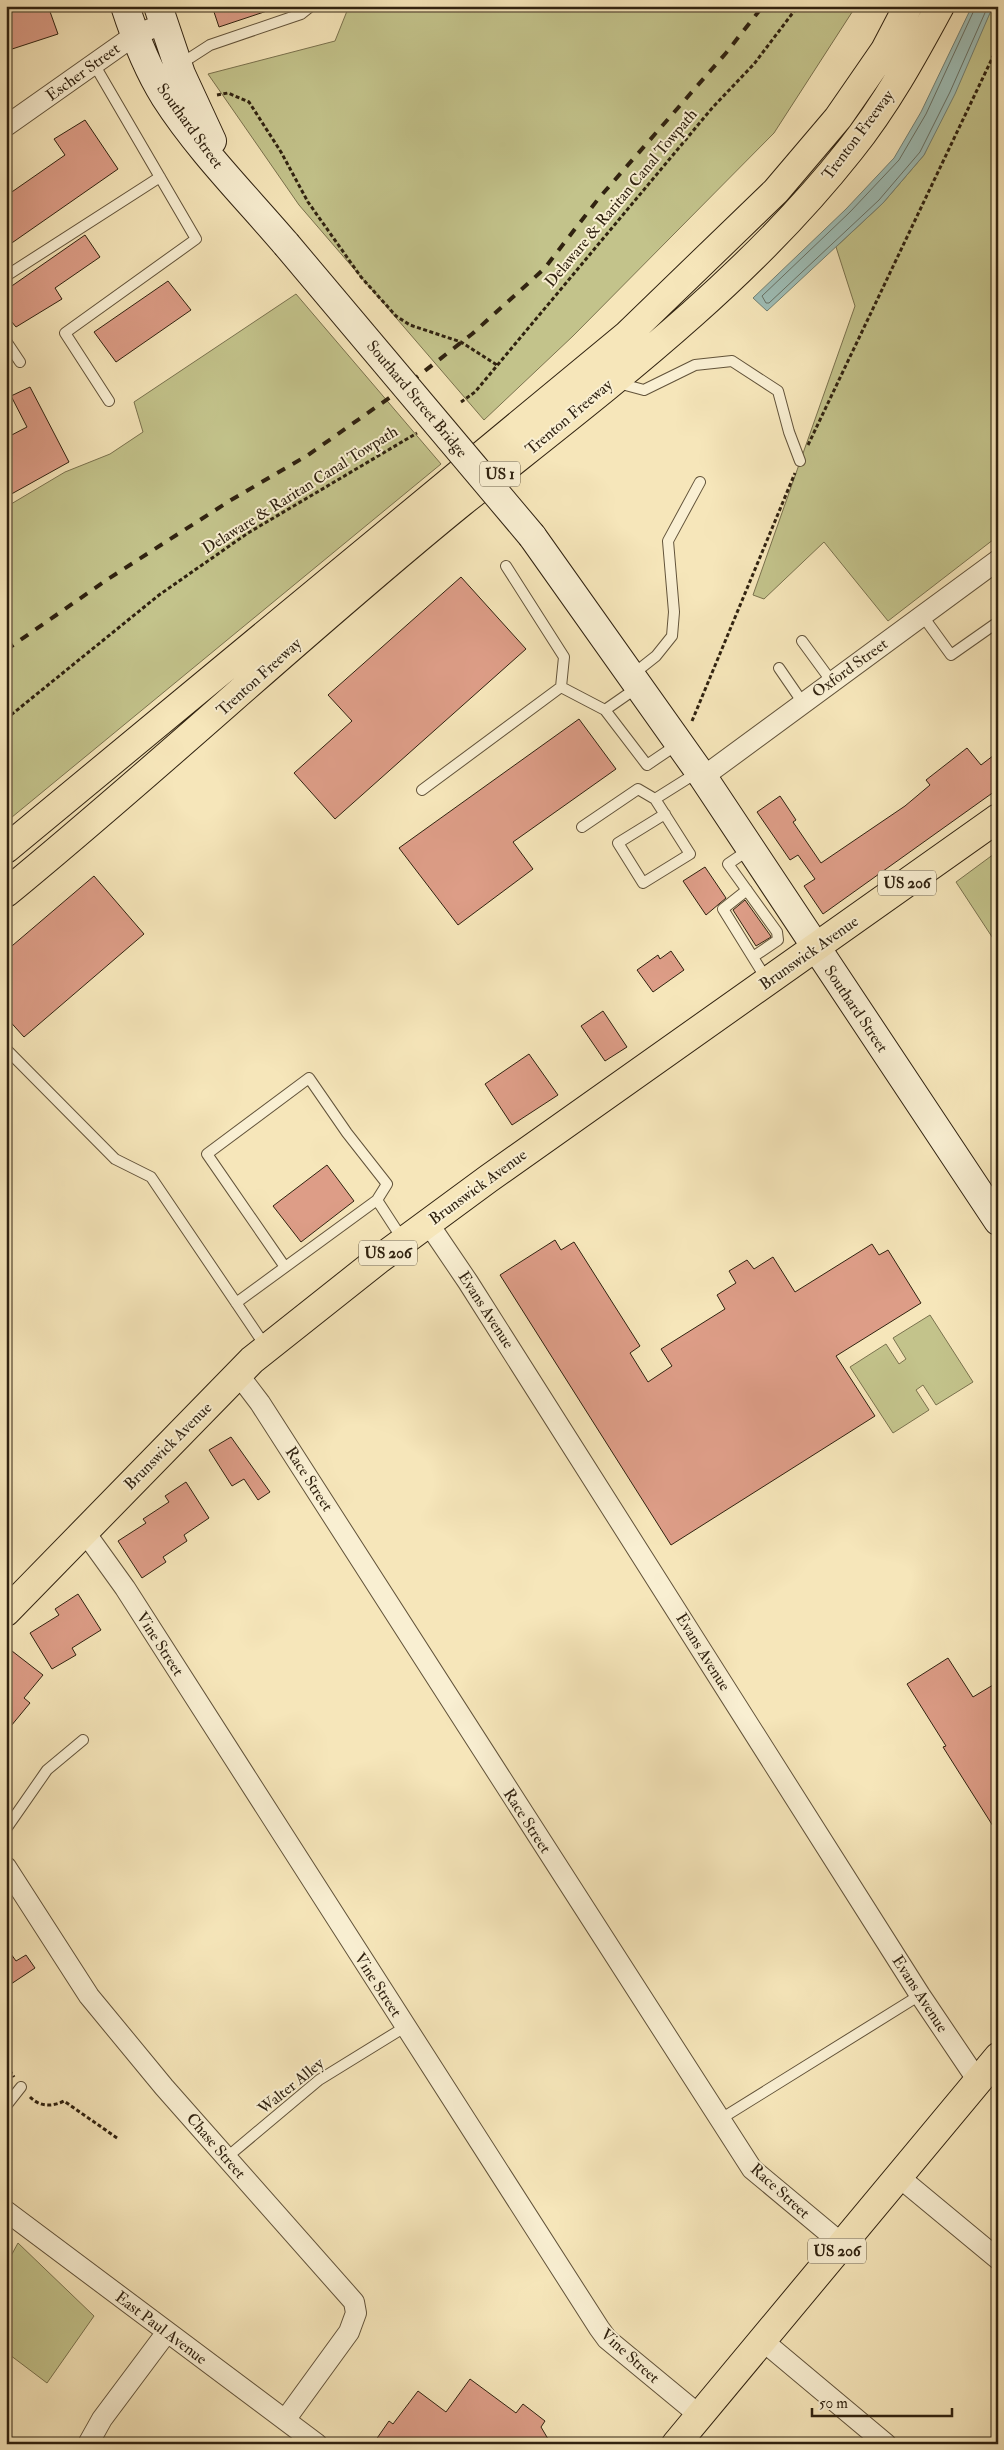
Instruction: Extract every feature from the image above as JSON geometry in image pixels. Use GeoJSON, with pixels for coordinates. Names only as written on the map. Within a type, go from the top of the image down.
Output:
{"type":"FeatureCollection","features":[{"type":"Feature","properties":{"kind":"main road","name":"Trenton Freeway"},"geometry":{"type":"LineString","coordinates":[[6,849],[627,335],[776,191],[838,118],[885,50],[908,6]]}},
{"type":"Feature","properties":{"kind":"main road","name":"Trenton Freeway"},"geometry":{"type":"LineString","coordinates":[[6,893],[144,778],[247,685],[460,504],[516,461],[612,381],[734,275],[803,205],[869,125],[905,71],[940,6]]}},
{"type":"Feature","properties":{"kind":"main road","name":"Brunswick Avenue"},"geometry":{"type":"LineString","coordinates":[[6,1612],[238,1374],[266,1348],[428,1223],[998,818]]}},
{"type":"Feature","properties":{"kind":"main road","name":"US 206"},"geometry":{"type":"LineString","coordinates":[[676,2444],[998,2057]]}},
{"type":"Feature","properties":{"kind":"street","name":"Southard Street"},"geometry":{"type":"LineString","coordinates":[[125,6],[135,35],[164,96],[231,181]]}},
{"type":"Feature","properties":{"kind":"street","name":"Southard Street"},"geometry":{"type":"LineString","coordinates":[[161,15],[178,65],[231,181]]}},
{"type":"Feature","properties":{"kind":"street","name":"Escher Street"},"geometry":{"type":"LineString","coordinates":[[6,126],[161,15]]}},
{"type":"Feature","properties":{"kind":"street","name":"Southard Street Bridge"},"geometry":{"type":"LineString","coordinates":[[231,181],[532,536],[680,745]]}},
{"type":"Feature","properties":{"kind":"street","name":"Oxford Street"},"geometry":{"type":"LineString","coordinates":[[701,774],[803,703],[998,560]]}},
{"type":"Feature","properties":{"kind":"street","name":"Southard Street"},"geometry":{"type":"LineString","coordinates":[[680,745],[998,1221]]}},
{"type":"Feature","properties":{"kind":"street","name":"Evans Avenue"},"geometry":{"type":"LineString","coordinates":[[428,1223],[611,1505],[920,1995],[978,2081]]}},
{"type":"Feature","properties":{"kind":"street","name":"Race Street"},"geometry":{"type":"LineString","coordinates":[[238,1374],[260,1403],[752,2169],[842,2244]]}},
{"type":"Feature","properties":{"kind":"street","name":"Vine Street"},"geometry":{"type":"LineString","coordinates":[[84,1531],[125,1588],[599,2328],[607,2339],[699,2415]]}},
{"type":"Feature","properties":{"kind":"street","name":"Chase Street"},"geometry":{"type":"LineString","coordinates":[[6,1867],[89,1996],[226,2158],[349,2294],[356,2308],[354,2321],[349,2332],[285,2420]]}},
{"type":"Feature","properties":{"kind":"street"},"geometry":{"type":"LineString","coordinates":[[899,2177],[998,2259]]}},
{"type":"Feature","properties":{"kind":"street","name":"East Paul Avenue"},"geometry":{"type":"LineString","coordinates":[[6,2211],[317,2444]]}},
{"type":"Feature","properties":{"kind":"street"},"geometry":{"type":"LineString","coordinates":[[88,2444],[102,2419],[166,2332]]}},
{"type":"Feature","properties":{"kind":"street"},"geometry":{"type":"LineString","coordinates":[[763,2341],[886,2444]]}},
{"type":"Feature","properties":{"kind":"lane"},"geometry":{"type":"LineString","coordinates":[[178,65],[210,45],[301,14],[311,6]]}},
{"type":"Feature","properties":{"kind":"lane"},"geometry":{"type":"LineString","coordinates":[[94,64],[196,239],[65,333],[109,401]]}},
{"type":"Feature","properties":{"kind":"lane"},"geometry":{"type":"LineString","coordinates":[[6,276],[160,177]]}},
{"type":"Feature","properties":{"kind":"lane"},"geometry":{"type":"LineString","coordinates":[[6,340],[20,362]]}},
{"type":"Feature","properties":{"kind":"lane"},"geometry":{"type":"LineString","coordinates":[[612,381],[644,390],[695,365],[732,361],[778,391],[789,432],[800,462]]}},
{"type":"Feature","properties":{"kind":"lane"},"geometry":{"type":"LineString","coordinates":[[605,710],[635,681],[672,636],[673,603],[668,541],[700,482]]}},
{"type":"Feature","properties":{"kind":"lane"},"geometry":{"type":"LineString","coordinates":[[422,790],[561,687],[564,657],[506,566]]}},
{"type":"Feature","properties":{"kind":"lane"},"geometry":{"type":"LineString","coordinates":[[922,615],[951,655],[998,622]]}},
{"type":"Feature","properties":{"kind":"lane"},"geometry":{"type":"LineString","coordinates":[[802,641],[832,682]]}},
{"type":"Feature","properties":{"kind":"lane"},"geometry":{"type":"LineString","coordinates":[[779,668],[803,703]]}},
{"type":"Feature","properties":{"kind":"lane"},"geometry":{"type":"LineString","coordinates":[[561,687],[605,710],[647,765],[680,745]]}},
{"type":"Feature","properties":{"kind":"lane"},"geometry":{"type":"LineString","coordinates":[[655,799],[701,774]]}},
{"type":"Feature","properties":{"kind":"lane"},"geometry":{"type":"LineString","coordinates":[[582,827],[638,789],[655,799],[665,814],[690,854],[643,883],[618,843],[665,814]]}},
{"type":"Feature","properties":{"kind":"lane"},"geometry":{"type":"LineString","coordinates":[[750,849],[728,864],[777,932],[778,940],[753,957]]}},
{"type":"Feature","properties":{"kind":"lane"},"geometry":{"type":"LineString","coordinates":[[747,890],[723,909],[768,981]]}},
{"type":"Feature","properties":{"kind":"lane"},"geometry":{"type":"LineString","coordinates":[[6,1049],[115,1159],[151,1177],[266,1348]]}},
{"type":"Feature","properties":{"kind":"lane"},"geometry":{"type":"LineString","coordinates":[[236,1303],[377,1200],[387,1184],[347,1134],[309,1078],[207,1154],[285,1267]]}},
{"type":"Feature","properties":{"kind":"lane"},"geometry":{"type":"LineString","coordinates":[[377,1200],[404,1241]]}},
{"type":"Feature","properties":{"kind":"lane"},"geometry":{"type":"LineString","coordinates":[[6,1829],[47,1770],[83,1740]]}},
{"type":"Feature","properties":{"kind":"lane"},"geometry":{"type":"LineString","coordinates":[[719,2120],[920,1995]]}},
{"type":"Feature","properties":{"kind":"lane","name":"Walter Alley"},"geometry":{"type":"LineString","coordinates":[[226,2158],[319,2080],[405,2027]]}},
{"type":"Feature","properties":{"kind":"lane"},"geometry":{"type":"LineString","coordinates":[[6,2106],[21,2087]]}},
{"type":"Feature","properties":{"kind":"path","name":"Delaware & Raritan Canal Towpath"},"geometry":{"type":"LineString","coordinates":[[461,402],[475,392],[713,107],[754,64],[798,6]]}},
{"type":"Feature","properties":{"kind":"path"},"geometry":{"type":"LineString","coordinates":[[680,745],[800,462],[998,46]]}},
{"type":"Feature","properties":{"kind":"path"},"geometry":{"type":"LineString","coordinates":[[217,95],[228,93],[249,102],[281,152],[308,202],[361,277],[396,316],[410,325],[461,342],[497,365]]}},
{"type":"Feature","properties":{"kind":"path","name":"Delaware & Raritan Canal Towpath"},"geometry":{"type":"LineString","coordinates":[[6,719],[159,595],[248,534],[419,432]]}},
{"type":"Feature","properties":{"kind":"path"},"geometry":{"type":"LineString","coordinates":[[6,2065],[21,2087],[36,2104],[54,2106],[64,2101],[117,2138]]}},
{"type":"Feature","properties":{"kind":"green space"},"geometry":{"type":"Polygon","coordinates":[[[349,6],[856,6],[774,133],[573,336],[484,420],[299,205],[208,74],[335,41],[349,6]]]}},
{"type":"Feature","properties":{"kind":"green space"},"geometry":{"type":"Polygon","coordinates":[[[993,6],[998,6],[998,536],[888,621],[824,542],[764,599],[753,595],[855,306],[836,247],[883,203],[924,155],[993,6]]]}},
{"type":"Feature","properties":{"kind":"green space"},"geometry":{"type":"Polygon","coordinates":[[[296,294],[441,464],[6,822],[6,507],[65,472],[110,454],[143,432],[134,402],[296,294]]]}},
{"type":"Feature","properties":{"kind":"green space"},"geometry":{"type":"Polygon","coordinates":[[[998,851],[998,946],[956,882],[998,851]]]}},
{"type":"Feature","properties":{"kind":"green space"},"geometry":{"type":"Polygon","coordinates":[[[930,1315],[973,1382],[936,1405],[923,1385],[916,1390],[929,1410],[893,1433],[850,1367],[886,1344],[899,1364],[906,1359],[893,1338],[930,1315]]]}},
{"type":"Feature","properties":{"kind":"green space"},"geometry":{"type":"Polygon","coordinates":[[[18,2243],[94,2316],[47,2383],[6,2352],[6,2265],[18,2243]]]}},
{"type":"Feature","properties":{"kind":"water"},"geometry":{"type":"Polygon","coordinates":[[[972,6],[993,6],[955,94],[924,155],[883,203],[767,311],[753,298],[846,209],[894,158],[921,112],[972,6]]]}},
{"type":"Feature","properties":{"kind":"building"},"geometry":{"type":"Polygon","coordinates":[[[6,6],[48,6],[58,34],[6,51],[6,6]]]}},
{"type":"Feature","properties":{"kind":"building"},"geometry":{"type":"Polygon","coordinates":[[[212,6],[272,6],[273,9],[219,27],[212,6]]]}},
{"type":"Feature","properties":{"kind":"building"},"geometry":{"type":"Polygon","coordinates":[[[85,120],[118,169],[6,247],[6,196],[65,155],[54,139],[85,120]]]}},
{"type":"Feature","properties":{"kind":"building"},"geometry":{"type":"Polygon","coordinates":[[[85,235],[100,257],[55,288],[62,299],[16,327],[6,315],[6,290],[85,235]]]}},
{"type":"Feature","properties":{"kind":"building"},"geometry":{"type":"Polygon","coordinates":[[[168,281],[191,310],[116,362],[94,332],[168,281]]]}},
{"type":"Feature","properties":{"kind":"building"},"geometry":{"type":"Polygon","coordinates":[[[30,387],[69,462],[6,497],[6,438],[27,427],[11,396],[30,387]]]}},
{"type":"Feature","properties":{"kind":"building"},"geometry":{"type":"Polygon","coordinates":[[[461,577],[526,649],[335,819],[294,773],[352,721],[328,695],[461,577]]]}},
{"type":"Feature","properties":{"kind":"building"},"geometry":{"type":"Polygon","coordinates":[[[579,719],[616,769],[513,842],[533,869],[458,925],[399,848],[579,719]]]}},
{"type":"Feature","properties":{"kind":"building"},"geometry":{"type":"Polygon","coordinates":[[[967,748],[981,765],[998,752],[998,789],[823,914],[804,886],[815,879],[798,855],[790,860],[757,812],[780,796],[796,820],[793,822],[821,863],[905,806],[930,785],[926,780],[967,748]]]}},
{"type":"Feature","properties":{"kind":"building"},"geometry":{"type":"Polygon","coordinates":[[[705,867],[726,898],[706,915],[683,881],[705,867]]]}},
{"type":"Feature","properties":{"kind":"building"},"geometry":{"type":"Polygon","coordinates":[[[94,876],[144,934],[24,1037],[6,1017],[6,951],[94,876]]]}},
{"type":"Feature","properties":{"kind":"building"},"geometry":{"type":"Polygon","coordinates":[[[745,900],[771,937],[756,946],[733,910],[745,900]]]}},
{"type":"Feature","properties":{"kind":"building"},"geometry":{"type":"Polygon","coordinates":[[[671,951],[684,970],[653,992],[637,970],[658,955],[660,959],[671,951]]]}},
{"type":"Feature","properties":{"kind":"building"},"geometry":{"type":"Polygon","coordinates":[[[603,1011],[627,1047],[605,1061],[581,1026],[603,1011]]]}},
{"type":"Feature","properties":{"kind":"building"},"geometry":{"type":"Polygon","coordinates":[[[529,1054],[558,1095],[512,1125],[485,1084],[529,1054]]]}},
{"type":"Feature","properties":{"kind":"building"},"geometry":{"type":"Polygon","coordinates":[[[327,1165],[354,1201],[301,1242],[273,1206],[327,1165]]]}},
{"type":"Feature","properties":{"kind":"building"},"geometry":{"type":"Polygon","coordinates":[[[555,1240],[561,1250],[574,1242],[640,1346],[630,1353],[648,1382],[672,1366],[661,1349],[725,1309],[717,1295],[736,1283],[729,1271],[747,1260],[754,1269],[773,1257],[795,1292],[872,1244],[879,1255],[888,1250],[921,1303],[836,1356],[875,1416],[671,1545],[500,1275],[555,1240]]]}},
{"type":"Feature","properties":{"kind":"building"},"geometry":{"type":"Polygon","coordinates":[[[231,1437],[270,1492],[258,1500],[244,1479],[232,1486],[209,1450],[231,1437]]]}},
{"type":"Feature","properties":{"kind":"building"},"geometry":{"type":"Polygon","coordinates":[[[186,1482],[209,1518],[184,1535],[187,1541],[163,1557],[166,1562],[142,1578],[118,1541],[146,1523],[143,1519],[169,1502],[165,1496],[186,1482]]]}},
{"type":"Feature","properties":{"kind":"building"},"geometry":{"type":"Polygon","coordinates":[[[78,1594],[101,1630],[72,1648],[76,1655],[52,1669],[30,1633],[59,1615],[55,1609],[78,1594]]]}},
{"type":"Feature","properties":{"kind":"building"},"geometry":{"type":"Polygon","coordinates":[[[12,1651],[43,1675],[24,1698],[30,1703],[6,1732],[6,1658],[12,1651]]]}},
{"type":"Feature","properties":{"kind":"building"},"geometry":{"type":"Polygon","coordinates":[[[948,1658],[973,1697],[998,1682],[998,1834],[943,1747],[946,1746],[907,1684],[948,1658]]]}},
{"type":"Feature","properties":{"kind":"building"},"geometry":{"type":"Polygon","coordinates":[[[6,1947],[16,1961],[26,1955],[35,1968],[11,1984],[6,1976],[6,1947]]]}},
{"type":"Feature","properties":{"kind":"building"},"geometry":{"type":"Polygon","coordinates":[[[470,2379],[516,2413],[523,2404],[545,2421],[541,2427],[551,2444],[373,2444],[389,2421],[393,2424],[418,2391],[446,2412],[470,2379]]]}},
{"type":"Feature","properties":{"kind":"railway"},"geometry":{"type":"LineString","coordinates":[[6,650],[108,579],[231,500],[308,455],[399,391],[472,334],[544,269],[599,198],[726,53],[763,6]]}}]}
